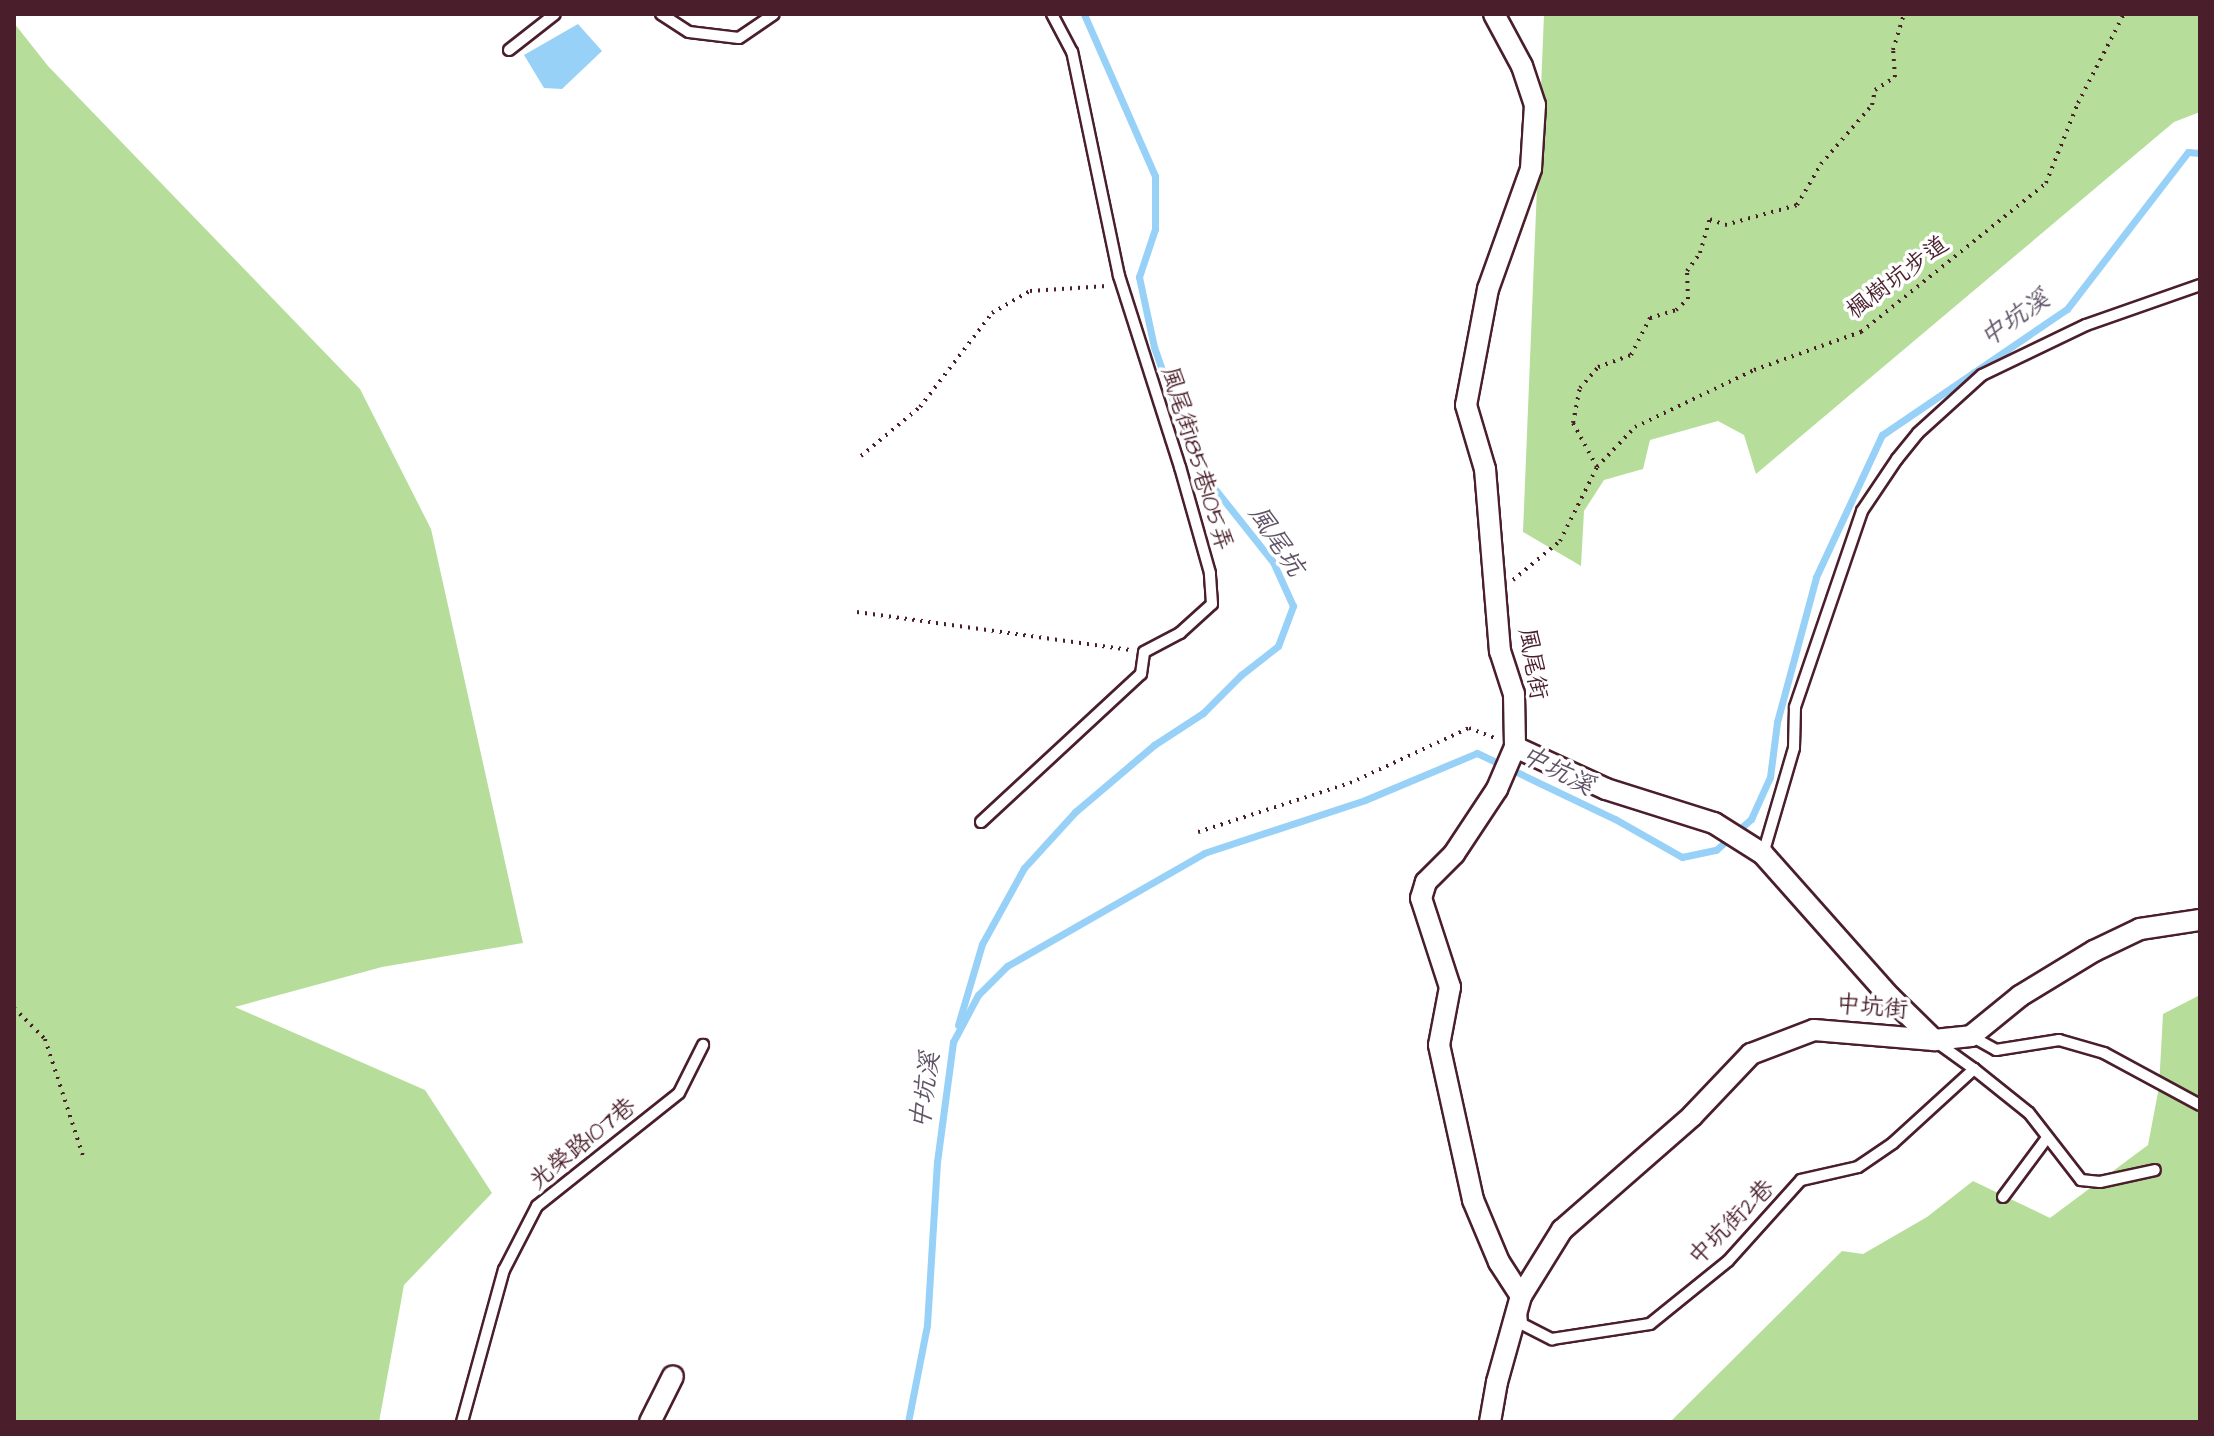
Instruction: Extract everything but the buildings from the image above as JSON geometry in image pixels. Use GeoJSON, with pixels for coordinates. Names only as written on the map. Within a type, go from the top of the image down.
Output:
{"type":"FeatureCollection","features":[{"type":"Feature","properties":{"kind":"street","name":"風尾街"},"geometry":{"type":"LineString","coordinates":[[1494,14],[1522,66],[1535,105],[1531,169],[1488,289],[1466,405],[1485,469],[1500,651],[1514,694],[1515,747],[1497,789],[1454,854],[1426,882],[1421,898],[1450,987],[1439,1045],[1473,1200],[1499,1262],[1521,1296]]}},
{"type":"Feature","properties":{"kind":"street"},"geometry":{"type":"LineString","coordinates":[[1515,747],[1606,789],[1714,823],[1763,854],[1890,997],[1934,1040]]}},
{"type":"Feature","properties":{"kind":"street"},"geometry":{"type":"LineString","coordinates":[[1971,1036],[2020,996],[2094,951],[2140,929],[2200,920]]}},
{"type":"Feature","properties":{"kind":"street","name":"中坑街"},"geometry":{"type":"LineString","coordinates":[[1490,1422],[1497,1382],[1521,1296],[1562,1230],[1692,1116],[1751,1054],[1814,1030],[1934,1040],[1971,1036]]}},
{"type":"Feature","properties":{"kind":"street"},"geometry":{"type":"LineString","coordinates":[[650,1422],[673,1376]]}},
{"type":"Feature","properties":{"kind":"lane"},"geometry":{"type":"LineString","coordinates":[[509,50],[555,14]]}},
{"type":"Feature","properties":{"kind":"lane"},"geometry":{"type":"LineString","coordinates":[[661,14],[689,32],[739,38],[774,14]]}},
{"type":"Feature","properties":{"kind":"lane","name":"風尾街185巷105弄"},"geometry":{"type":"LineString","coordinates":[[1052,14],[1072,52],[1122,285],[1210,573],[1212,604],[1180,633],[1144,652]]}},
{"type":"Feature","properties":{"kind":"lane"},"geometry":{"type":"LineString","coordinates":[[1763,854],[1794,748],[1795,707],[1862,511],[1897,459],[1918,433],[1982,375],[2086,325],[2200,285]]}},
{"type":"Feature","properties":{"kind":"lane"},"geometry":{"type":"LineString","coordinates":[[981,822],[1141,674],[1144,652]]}},
{"type":"Feature","properties":{"kind":"lane"},"geometry":{"type":"LineString","coordinates":[[1971,1036],[1996,1050],[2059,1040],[2104,1053],[2200,1105]]}},
{"type":"Feature","properties":{"kind":"lane"},"geometry":{"type":"LineString","coordinates":[[1934,1040],[2029,1113],[2046,1139],[2081,1180],[2100,1182],[2155,1170]]}},
{"type":"Feature","properties":{"kind":"lane","name":"光榮路107巷"},"geometry":{"type":"LineString","coordinates":[[462,1422],[504,1270],[537,1206],[679,1093],[703,1045]]}},
{"type":"Feature","properties":{"kind":"lane","name":"中坑街2巷"},"geometry":{"type":"LineString","coordinates":[[1521,1296],[1522,1324],[1552,1339],[1650,1324],[1728,1261],[1801,1180],[1858,1167],[1893,1143],[1974,1069]]}},
{"type":"Feature","properties":{"kind":"lane"},"geometry":{"type":"LineString","coordinates":[[2003,1197],[2046,1139]]}},
{"type":"Feature","properties":{"kind":"path"},"geometry":{"type":"LineString","coordinates":[[1597,467],[1573,423],[1580,388],[1598,367],[1631,355],[1650,318],[1676,310],[1688,299],[1687,271],[1700,253],[1710,219],[1725,225],[1797,205],[1821,164],[1872,105],[1875,90],[1895,77],[1893,50],[1904,14]]}},
{"type":"Feature","properties":{"kind":"path","name":"楓樹坑步道"},"geometry":{"type":"LineString","coordinates":[[1496,595],[1560,541],[1597,467],[1635,427],[1754,370],[1861,332],[2046,183],[2078,103],[2124,14]]}},
{"type":"Feature","properties":{"kind":"path"},"geometry":{"type":"LineString","coordinates":[[861,456],[920,407],[992,313],[1030,291],[1122,285]]}},
{"type":"Feature","properties":{"kind":"path"},"geometry":{"type":"LineString","coordinates":[[857,612],[1144,652]]}},
{"type":"Feature","properties":{"kind":"path"},"geometry":{"type":"LineString","coordinates":[[1198,832],[1350,783],[1469,728],[1515,747]]}},
{"type":"Feature","properties":{"kind":"path"},"geometry":{"type":"LineString","coordinates":[[14,1008],[45,1039],[83,1156]]}},
{"type":"Feature","properties":{"kind":"green space"},"geometry":{"type":"Polygon","coordinates":[[[1544,14],[2200,14],[2200,112],[2174,122],[1756,474],[1744,435],[1718,421],[1650,440],[1643,469],[1604,480],[1584,511],[1581,566],[1523,532],[1544,14]]]}},
{"type":"Feature","properties":{"kind":"green space"},"geometry":{"type":"Polygon","coordinates":[[[14,23],[48,66],[360,389],[431,529],[523,943],[382,967],[235,1007],[425,1090],[492,1193],[404,1285],[379,1422],[14,1422],[14,23]]]}},
{"type":"Feature","properties":{"kind":"green space"},"geometry":{"type":"Polygon","coordinates":[[[2200,995],[2200,1422],[1670,1422],[1842,1251],[1863,1254],[1927,1217],[1973,1181],[2050,1218],[2148,1145],[2159,1087],[2163,1014],[2200,995]]]}},
{"type":"Feature","properties":{"kind":"water"},"geometry":{"type":"Polygon","coordinates":[[[578,24],[602,51],[562,89],[544,88],[524,55],[578,24]]]}},
{"type":"Feature","properties":{"kind":"waterway","name":"風尾坑"},"geometry":{"type":"LineString","coordinates":[[958,1025],[982,944],[1024,868],[1075,812],[1154,745],[1203,713],[1241,675],[1278,646],[1293,606],[1273,562],[1195,464],[1154,347],[1139,277],[1155,229],[1155,176],[1084,14]]}},
{"type":"Feature","properties":{"kind":"waterway","name":"中坑溪"},"geometry":{"type":"LineString","coordinates":[[908,1422],[927,1325],[937,1162],[953,1042],[978,995],[1007,966],[1204,853],[1365,800],[1477,753],[1615,819],[1682,857],[1716,850],[1751,819],[1770,777],[1777,722],[1816,577],[1882,435],[2067,309],[2188,152],[2200,153]]}}]}
